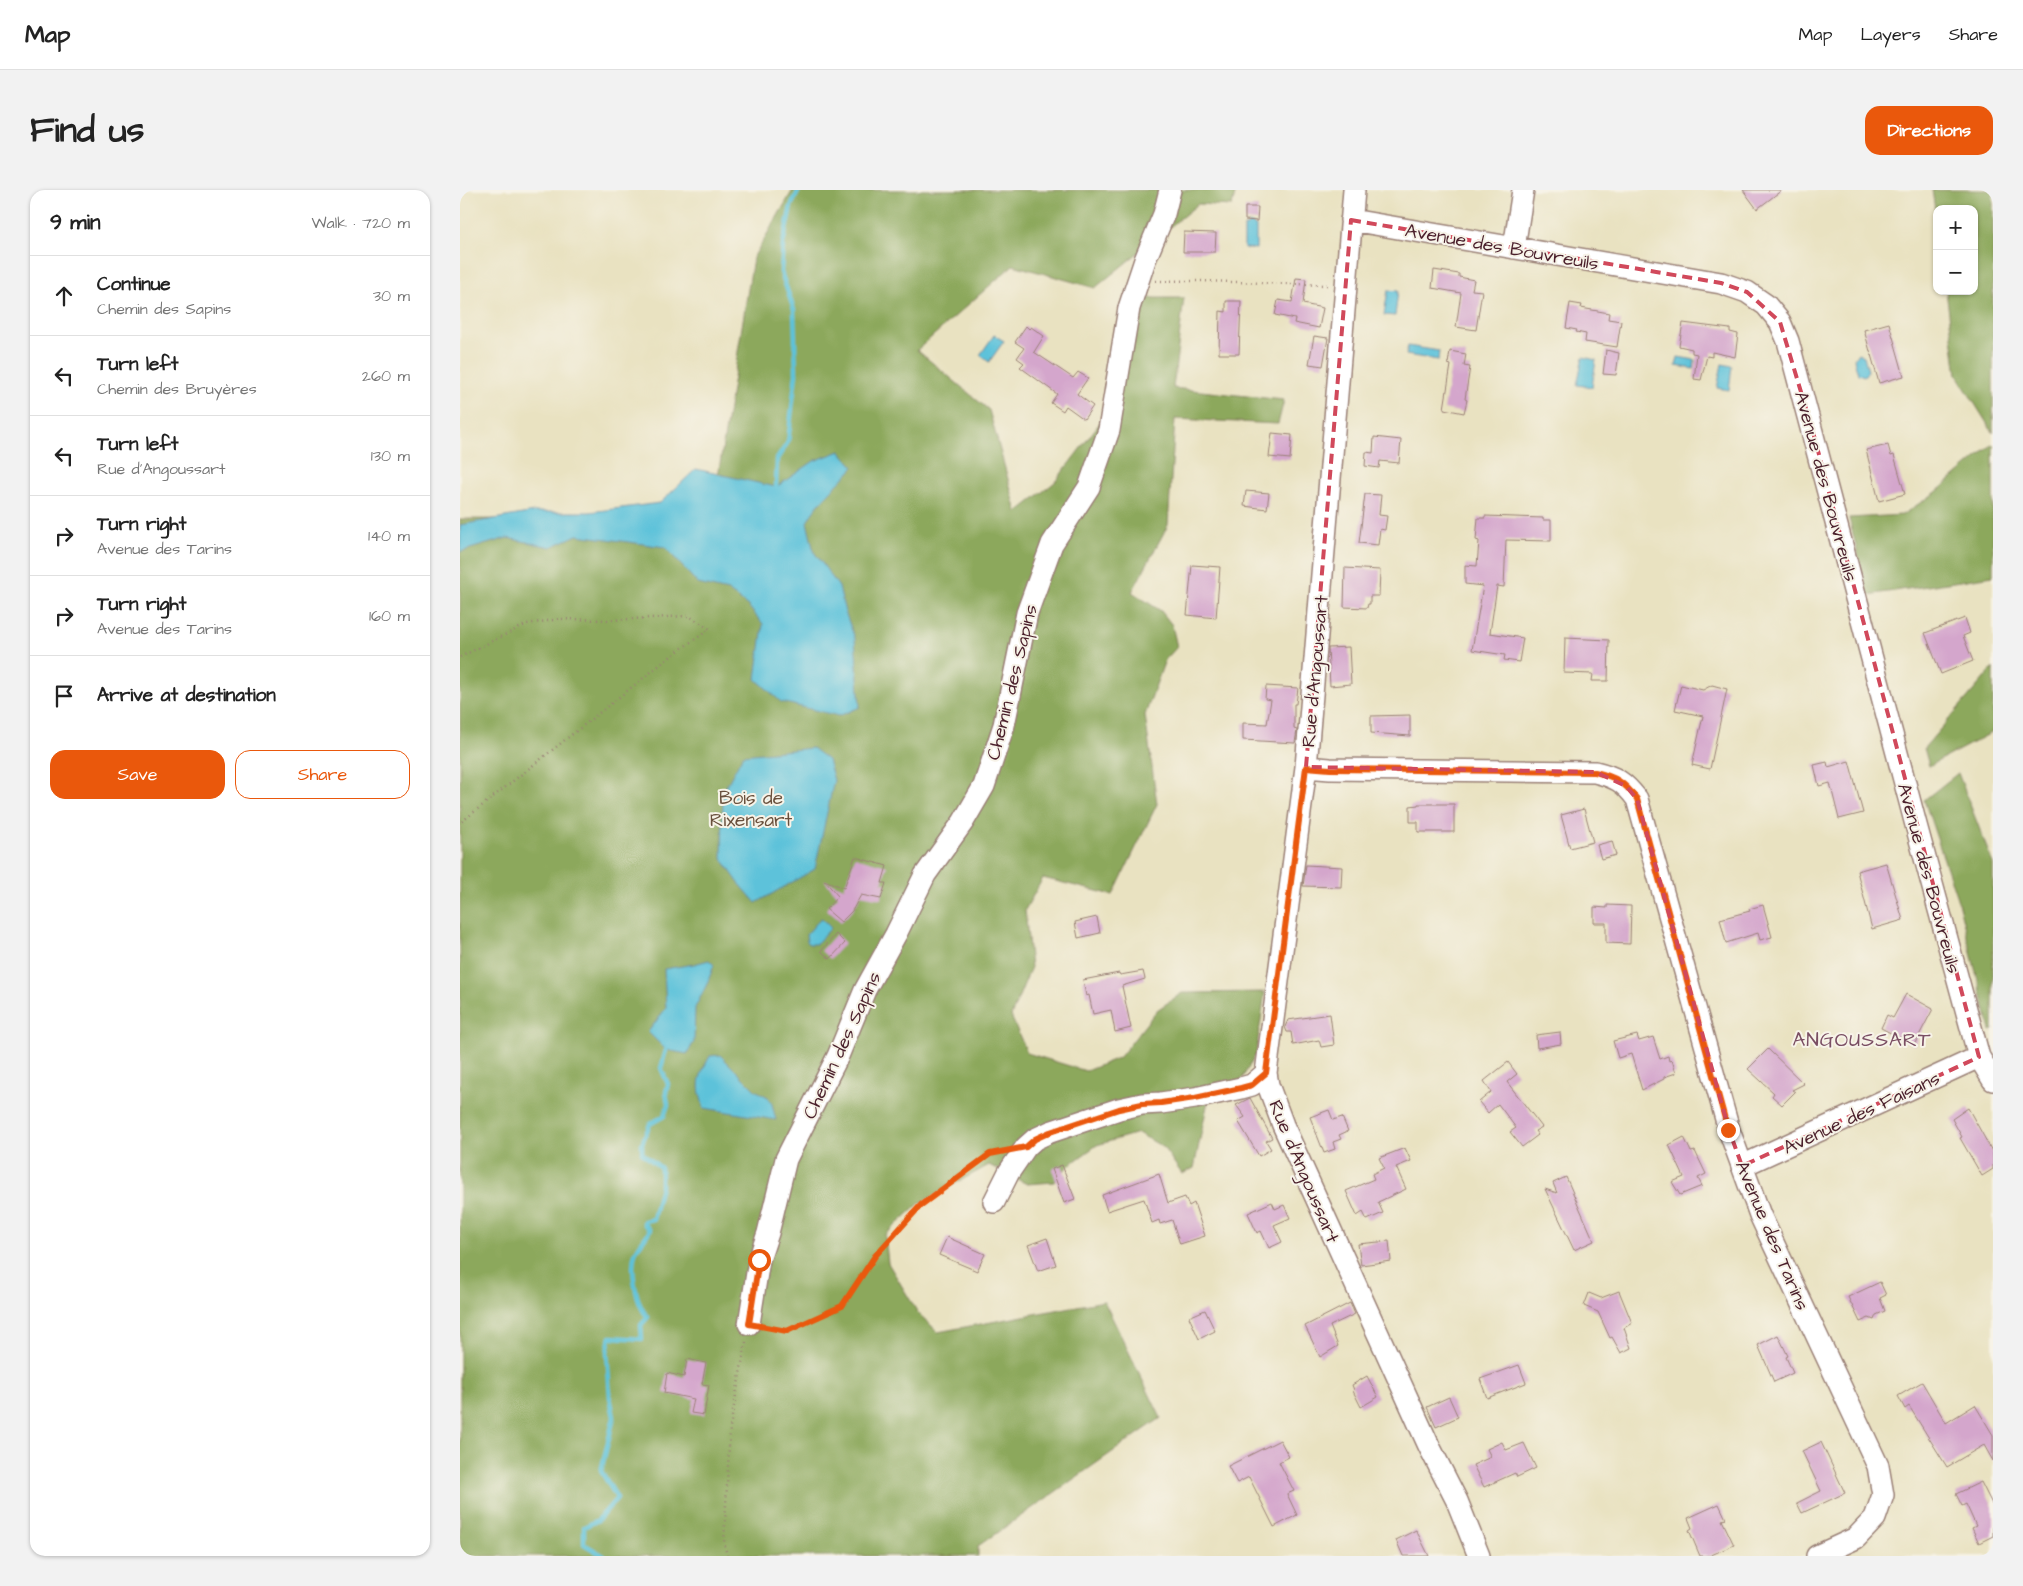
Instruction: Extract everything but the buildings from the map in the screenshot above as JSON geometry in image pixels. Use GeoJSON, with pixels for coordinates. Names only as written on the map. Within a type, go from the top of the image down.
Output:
{"type":"FeatureCollection","features":[{"type":"Feature","properties":{"kind":"street","name":"Chemin des Sapins"},"geometry":{"type":"LineString","coordinates":[[749,1324],[759,1260],[786,1160],[838,1056],[865,990],[896,934],[925,874],[964,822],[984,786],[1004,725],[1027,613],[1052,544],[1089,487],[1109,430],[1125,328],[1138,281],[1164,214],[1170,190]]}},
{"type":"Feature","properties":{"kind":"street","name":"Rue d'Angoussart"},"geometry":{"type":"LineString","coordinates":[[1354,190],[1306,767],[1266,1073],[1268,1085],[1283,1124],[1429,1446],[1457,1501],[1479,1556]]}},
{"type":"Feature","properties":{"kind":"street"},"geometry":{"type":"LineString","coordinates":[[1514,248],[1522,190]]}},
{"type":"Feature","properties":{"kind":"street","name":"Avenue des Bouvreuils"},"geometry":{"type":"LineString","coordinates":[[1352,220],[1721,283],[1753,296],[1766,305],[1780,322],[1788,341],[1808,414],[1913,816],[1979,1057],[1993,1080]]}},
{"type":"Feature","properties":{"kind":"street","name":"Avenue des Tarins"},"geometry":{"type":"LineString","coordinates":[[1306,767],[1330,769],[1595,772],[1612,776],[1626,786],[1637,799],[1728,1130],[1760,1215],[1878,1466],[1883,1494],[1875,1518],[1856,1538],[1817,1556]]}},
{"type":"Feature","properties":{"kind":"street","name":"Avenue des Faisans"},"geometry":{"type":"LineString","coordinates":[[1742,1166],[1979,1057]]}},
{"type":"Feature","properties":{"kind":"street"},"geometry":{"type":"LineString","coordinates":[[994,1202],[1009,1172],[1026,1147],[1035,1139],[1050,1132],[1119,1109],[1142,1104],[1195,1098],[1252,1085],[1266,1073]]}},
{"type":"Feature","properties":{"kind":"path"},"geometry":{"type":"LineString","coordinates":[[1138,281],[1226,281],[1256,284],[1347,285]]}},
{"type":"Feature","properties":{"kind":"path"},"geometry":{"type":"LineString","coordinates":[[460,657],[527,624],[560,619],[610,620],[689,616],[710,629],[675,653],[460,823]]}},
{"type":"Feature","properties":{"kind":"path"},"geometry":{"type":"LineString","coordinates":[[727,1556],[724,1543],[730,1428],[749,1324],[787,1331],[842,1306],[875,1256],[921,1205],[990,1154],[1026,1147]]}},
{"type":"Feature","properties":{"kind":"highlighted area"},"geometry":{"type":"Polygon","coordinates":[[[1351,220],[1721,283],[1747,292],[1780,322],[1813,432],[1979,1057],[1742,1166],[1729,1130],[1637,799],[1626,786],[1595,772],[1306,767],[1351,220]]]}},
{"type":"Feature","properties":{"kind":"green space","name":"Bois de Rixensart"},"geometry":{"type":"Polygon","coordinates":[[[793,190],[1236,190],[1232,206],[1198,204],[1095,288],[1013,265],[917,350],[989,410],[1017,512],[1055,482],[1102,420],[1130,298],[1184,298],[1173,388],[1284,400],[1278,424],[1175,419],[1168,525],[1132,592],[1161,611],[1172,625],[1177,647],[1165,660],[1145,715],[1157,804],[1113,895],[1043,878],[1025,910],[1031,967],[1011,1016],[1027,1053],[1086,1071],[1120,1057],[1157,1010],[1182,993],[1265,992],[1256,1054],[1238,1086],[1208,1101],[1194,1168],[1182,1174],[1163,1147],[1138,1133],[1097,1145],[1068,1166],[1054,1182],[1027,1184],[989,1165],[920,1203],[885,1235],[888,1263],[918,1313],[938,1332],[1104,1301],[1161,1418],[978,1546],[978,1556],[460,1556],[460,519],[711,520],[753,258],[793,190]]]}},
{"type":"Feature","properties":{"kind":"green space"},"geometry":{"type":"Polygon","coordinates":[[[1932,190],[1993,190],[1993,433],[1957,375],[1947,295],[1978,295],[1978,205],[1934,205],[1932,190]]]}},
{"type":"Feature","properties":{"kind":"green space"},"geometry":{"type":"Polygon","coordinates":[[[1993,444],[1993,576],[1868,595],[1849,518],[1902,515],[1935,493],[1993,444]]]}},
{"type":"Feature","properties":{"kind":"green space"},"geometry":{"type":"Polygon","coordinates":[[[1993,668],[1993,732],[1929,766],[1924,748],[1993,668]]]}},
{"type":"Feature","properties":{"kind":"green space"},"geometry":{"type":"Polygon","coordinates":[[[1958,773],[1993,864],[1993,1031],[1991,1031],[1957,898],[1924,800],[1958,773]]]}},
{"type":"Feature","properties":{"kind":"water"},"geometry":{"type":"Polygon","coordinates":[[[1249,223],[1256,226],[1256,249],[1244,248],[1244,226],[1247,226],[1249,223]]]}},
{"type":"Feature","properties":{"kind":"water"},"geometry":{"type":"Polygon","coordinates":[[[1388,290],[1398,291],[1395,316],[1384,315],[1388,290]]]}},
{"type":"Feature","properties":{"kind":"water"},"geometry":{"type":"Polygon","coordinates":[[[994,335],[1004,341],[989,362],[980,355],[994,335]]]}},
{"type":"Feature","properties":{"kind":"water"},"geometry":{"type":"Polygon","coordinates":[[[1408,346],[1439,351],[1438,360],[1406,355],[1408,346]]]}},
{"type":"Feature","properties":{"kind":"water"},"geometry":{"type":"Polygon","coordinates":[[[1858,353],[1864,356],[1868,371],[1864,376],[1858,374],[1854,359],[1858,353]]]}},
{"type":"Feature","properties":{"kind":"water"},"geometry":{"type":"Polygon","coordinates":[[[1583,357],[1596,360],[1592,387],[1577,385],[1583,357]]]}},
{"type":"Feature","properties":{"kind":"water"},"geometry":{"type":"Polygon","coordinates":[[[1678,357],[1695,360],[1694,369],[1676,366],[1678,357]]]}},
{"type":"Feature","properties":{"kind":"water"},"geometry":{"type":"Polygon","coordinates":[[[1722,364],[1732,366],[1729,390],[1717,388],[1722,364]]]}},
{"type":"Feature","properties":{"kind":"water"},"geometry":{"type":"Polygon","coordinates":[[[840,451],[854,467],[822,500],[807,522],[814,552],[839,587],[845,612],[855,638],[860,707],[839,716],[781,702],[756,679],[763,624],[748,606],[728,591],[698,584],[665,547],[577,535],[551,547],[507,538],[460,552],[460,525],[534,512],[590,512],[660,503],[696,469],[776,487],[814,461],[840,451]]]}},
{"type":"Feature","properties":{"kind":"water"},"geometry":{"type":"Polygon","coordinates":[[[812,748],[828,760],[834,780],[815,869],[756,903],[722,859],[723,792],[743,755],[812,748]]]}},
{"type":"Feature","properties":{"kind":"water"},"geometry":{"type":"Polygon","coordinates":[[[821,918],[831,928],[816,944],[809,944],[806,935],[821,918]]]}},
{"type":"Feature","properties":{"kind":"water"},"geometry":{"type":"Polygon","coordinates":[[[709,960],[714,965],[695,1008],[694,1042],[687,1054],[666,1050],[648,1032],[666,1008],[664,969],[709,960]]]}},
{"type":"Feature","properties":{"kind":"water"},"geometry":{"type":"Polygon","coordinates":[[[720,1055],[755,1090],[768,1097],[776,1120],[704,1108],[699,1087],[701,1076],[710,1056],[720,1055]]]}},
{"type":"Feature","properties":{"kind":"waterway"},"geometry":{"type":"LineString","coordinates":[[776,487],[777,459],[788,442],[796,374],[794,310],[781,272],[783,244],[791,206],[799,190]]}},
{"type":"Feature","properties":{"kind":"waterway"},"geometry":{"type":"LineString","coordinates":[[604,1556],[584,1544],[584,1527],[598,1520],[617,1498],[601,1471],[614,1417],[610,1397],[607,1352],[610,1337],[642,1339],[641,1325],[648,1317],[640,1305],[637,1296],[633,1268],[635,1253],[650,1230],[644,1224],[644,1221],[653,1219],[661,1186],[661,1168],[642,1153],[642,1143],[650,1124],[664,1116],[668,1105],[666,1092],[668,1084],[661,1068],[666,1050]]}},
{"type":"Feature","properties":{"kind":"district","name":"ANGOUSSART"},"geometry":{"type":"Point","coordinates":[1862,1039]}},
{"type":"Feature","properties":{"kind":"route"},"geometry":{"type":"LineString","coordinates":[[759,1260],[749,1324],[787,1331],[842,1306],[875,1256],[921,1205],[990,1154],[1026,1147],[1035,1139],[1050,1132],[1119,1109],[1142,1104],[1195,1098],[1252,1085],[1266,1073],[1306,767],[1330,769],[1595,772],[1612,776],[1626,786],[1637,799],[1728,1130]]}}]}
